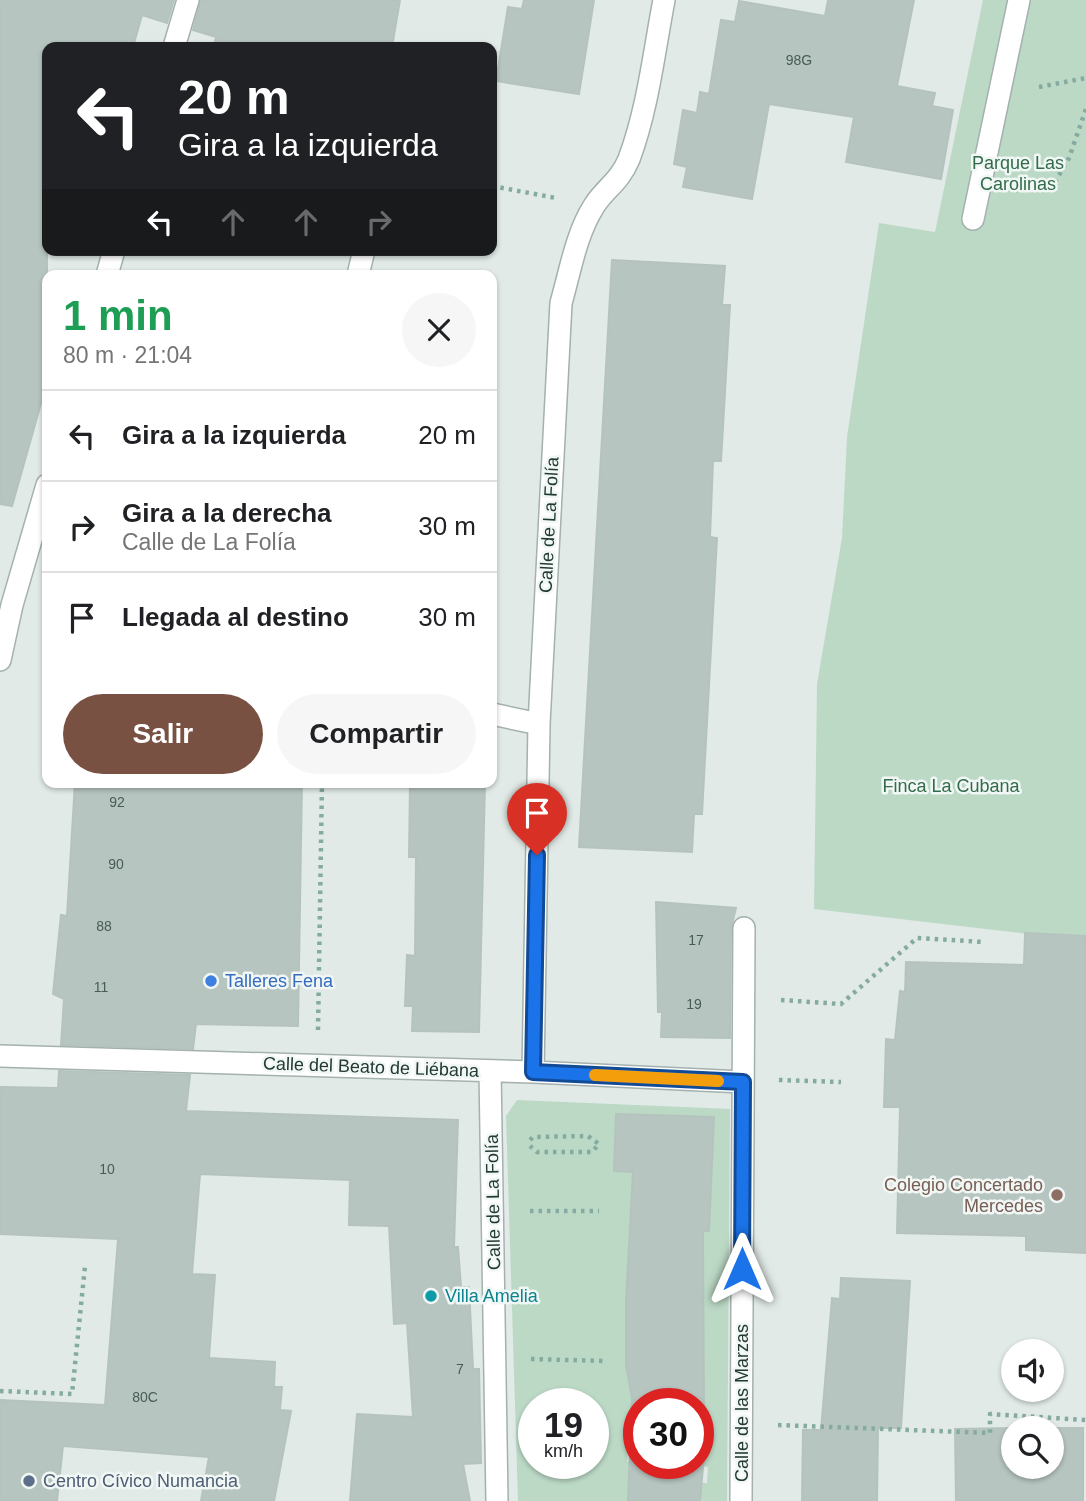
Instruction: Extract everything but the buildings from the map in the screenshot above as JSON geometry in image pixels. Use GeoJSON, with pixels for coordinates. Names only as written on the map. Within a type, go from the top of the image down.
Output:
{"type":"FeatureCollection","features":[{"type":"Feature","properties":{"kind":"street"},"geometry":{"type":"LineString","coordinates":[[175,42],[188,0]]}},
{"type":"Feature","properties":{"kind":"street","name":"Calle de La Folía"},"geometry":{"type":"LineString","coordinates":[[533,1072],[539,724],[561,303],[578,244],[594,205],[614,186],[628,161],[640,125],[664,0]]}},
{"type":"Feature","properties":{"kind":"street"},"geometry":{"type":"LineString","coordinates":[[973,219],[1020,0]]}},
{"type":"Feature","properties":{"kind":"street"},"geometry":{"type":"LineString","coordinates":[[0,660],[6,604],[42,500]]}},
{"type":"Feature","properties":{"kind":"street"},"geometry":{"type":"LineString","coordinates":[[497,715],[539,724]]}},
{"type":"Feature","properties":{"kind":"street","name":"Calle de las Marzas"},"geometry":{"type":"LineString","coordinates":[[741,1501],[744,928]]}},
{"type":"Feature","properties":{"kind":"street","name":"Calle del Beato de Liébana"},"geometry":{"type":"LineString","coordinates":[[0,1056],[533,1072],[743,1082]]}},
{"type":"Feature","properties":{"kind":"street","name":"Calle de La Folía"},"geometry":{"type":"LineString","coordinates":[[490,1071],[497,1501]]}},
{"type":"Feature","properties":{"kind":"path"},"geometry":{"type":"LineString","coordinates":[[980,186],[1028,191],[1051,189],[1069,158],[1086,109]]}},
{"type":"Feature","properties":{"kind":"path"},"geometry":{"type":"LineString","coordinates":[[497,187],[594,205]]}},
{"type":"Feature","properties":{"kind":"path"},"geometry":{"type":"LineString","coordinates":[[318,1065],[322,788]]}},
{"type":"Feature","properties":{"kind":"path"},"geometry":{"type":"LineString","coordinates":[[743,999],[841,1004],[917,938],[983,942]]}},
{"type":"Feature","properties":{"kind":"path"},"geometry":{"type":"LineString","coordinates":[[743,1082],[841,1082]]}},
{"type":"Feature","properties":{"kind":"path"},"geometry":{"type":"LineString","coordinates":[[588,1136],[599,1144],[592,1152],[537,1152],[526,1143],[533,1137],[588,1136]]}},
{"type":"Feature","properties":{"kind":"path"},"geometry":{"type":"LineString","coordinates":[[522,1211],[599,1211]]}},
{"type":"Feature","properties":{"kind":"path"},"geometry":{"type":"LineString","coordinates":[[0,1391],[72,1394],[85,1266]]}},
{"type":"Feature","properties":{"kind":"path"},"geometry":{"type":"LineString","coordinates":[[527,1359],[607,1361]]}},
{"type":"Feature","properties":{"kind":"path"},"geometry":{"type":"LineString","coordinates":[[773,1425],[989,1433],[990,1414],[1086,1420]]}},
{"type":"Feature","properties":{"kind":"green space","name":"Finca La Cubana"},"geometry":{"type":"Polygon","coordinates":[[[983,0],[1086,0],[1086,936],[1038,935],[814,909],[817,684],[842,538],[847,437],[879,223],[935,232],[983,0]]]}},
{"type":"Feature","properties":{"kind":"green space"},"geometry":{"type":"Polygon","coordinates":[[[517,1100],[730,1109],[727,1501],[700,1501],[702,1483],[707,1483],[707,1479],[714,1479],[714,1388],[704,1388],[704,1263],[633,1262],[633,1388],[623,1388],[623,1479],[630,1479],[629,1501],[518,1501],[506,1116],[517,1100]],[[616,1114],[614,1171],[638,1172],[637,1206],[631,1207],[630,1221],[637,1228],[709,1231],[713,1117],[616,1114]]]}},
{"type":"Feature","properties":{"kind":"slow traffic"},"geometry":{"type":"LineString","coordinates":[[595,1075],[718,1081]]}},
{"type":"Feature","properties":{"kind":"place","name":"Talleres Fena"},"geometry":{"type":"Point","coordinates":[211,981]}},
{"type":"Feature","properties":{"kind":"place","name":"Colegio Concertado Mercedes"},"geometry":{"type":"Point","coordinates":[1057,1195]}},
{"type":"Feature","properties":{"kind":"place","name":"Villa Amelia"},"geometry":{"type":"Point","coordinates":[431,1296]}},
{"type":"Feature","properties":{"kind":"place","name":"Centro Cívico Numancia"},"geometry":{"type":"Point","coordinates":[29,1481]}},
{"type":"Feature","properties":{"kind":"route"},"geometry":{"type":"LineString","coordinates":[[537,855],[533,1072],[743,1082],[742,1269]]}},
{"type":"Feature","properties":{"kind":"park label","name":"Parque Las Carolinas"},"geometry":{"type":"Point","coordinates":[1018,173]}}]}
